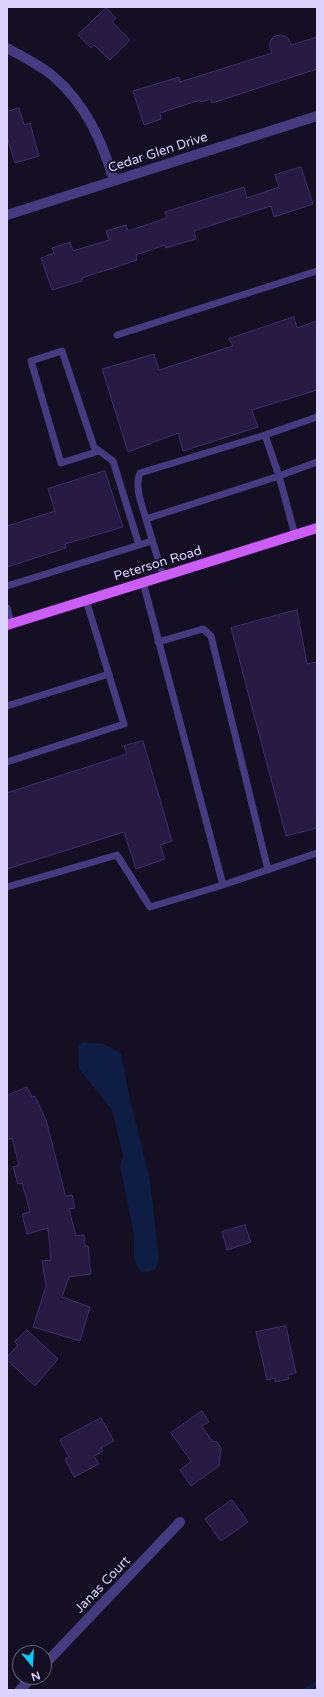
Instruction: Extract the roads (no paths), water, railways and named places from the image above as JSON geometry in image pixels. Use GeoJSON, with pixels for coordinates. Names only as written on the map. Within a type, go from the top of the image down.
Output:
{"type":"FeatureCollection","features":[{"type":"Feature","properties":{"kind":"main road","name":"Peterson Road"},"geometry":{"type":"LineString","coordinates":[[9,624],[317,528]]}},
{"type":"Feature","properties":{"kind":"street"},"geometry":{"type":"LineString","coordinates":[[7,48],[50,74],[71,96],[95,130],[102,143],[114,180]]}},
{"type":"Feature","properties":{"kind":"street","name":"Cedar Glen Drive"},"geometry":{"type":"LineString","coordinates":[[7,215],[317,116]]}},
{"type":"Feature","properties":{"kind":"street","name":"Janas Court"},"geometry":{"type":"LineString","coordinates":[[52,1657],[180,1522]]}},
{"type":"Feature","properties":{"kind":"lane"},"geometry":{"type":"LineString","coordinates":[[117,335],[317,271]]}},
{"type":"Feature","properties":{"kind":"lane"},"geometry":{"type":"LineString","coordinates":[[99,451],[62,463],[31,361],[62,351],[94,447],[114,461],[139,545]]}},
{"type":"Feature","properties":{"kind":"lane"},"geometry":{"type":"LineString","coordinates":[[163,576],[138,490],[137,480],[140,474],[317,417]]}},
{"type":"Feature","properties":{"kind":"lane"},"geometry":{"type":"LineString","coordinates":[[265,435],[279,476],[295,535]]}},
{"type":"Feature","properties":{"kind":"lane"},"geometry":{"type":"LineString","coordinates":[[146,519],[279,476],[317,462]]}},
{"type":"Feature","properties":{"kind":"lane"},"geometry":{"type":"LineString","coordinates":[[7,586],[152,541]]}},
{"type":"Feature","properties":{"kind":"lane"},"geometry":{"type":"LineString","coordinates":[[143,582],[223,885]]}},
{"type":"Feature","properties":{"kind":"lane"},"geometry":{"type":"LineString","coordinates":[[7,762],[124,724],[86,600]]}},
{"type":"Feature","properties":{"kind":"lane"},"geometry":{"type":"LineString","coordinates":[[7,608],[9,624]]}},
{"type":"Feature","properties":{"kind":"lane"},"geometry":{"type":"LineString","coordinates":[[158,642],[203,629],[210,636],[268,870]]}},
{"type":"Feature","properties":{"kind":"lane"},"geometry":{"type":"LineString","coordinates":[[7,706],[109,674]]}},
{"type":"Feature","properties":{"kind":"lane"},"geometry":{"type":"LineString","coordinates":[[7,887],[117,855],[150,907],[223,885],[317,853]]}},
{"type":"Feature","properties":{"kind":"water"},"geometry":{"type":"Polygon","coordinates":[[[84,1042],[104,1044],[121,1053],[129,1095],[150,1181],[159,1258],[156,1269],[148,1272],[140,1272],[134,1258],[134,1235],[120,1166],[123,1155],[112,1110],[79,1069],[78,1045],[84,1042]]]}},
{"type":"Feature","properties":{"kind":"waterway"},"geometry":{"type":"LineString","coordinates":[[306,1690],[317,1683]]}}]}
